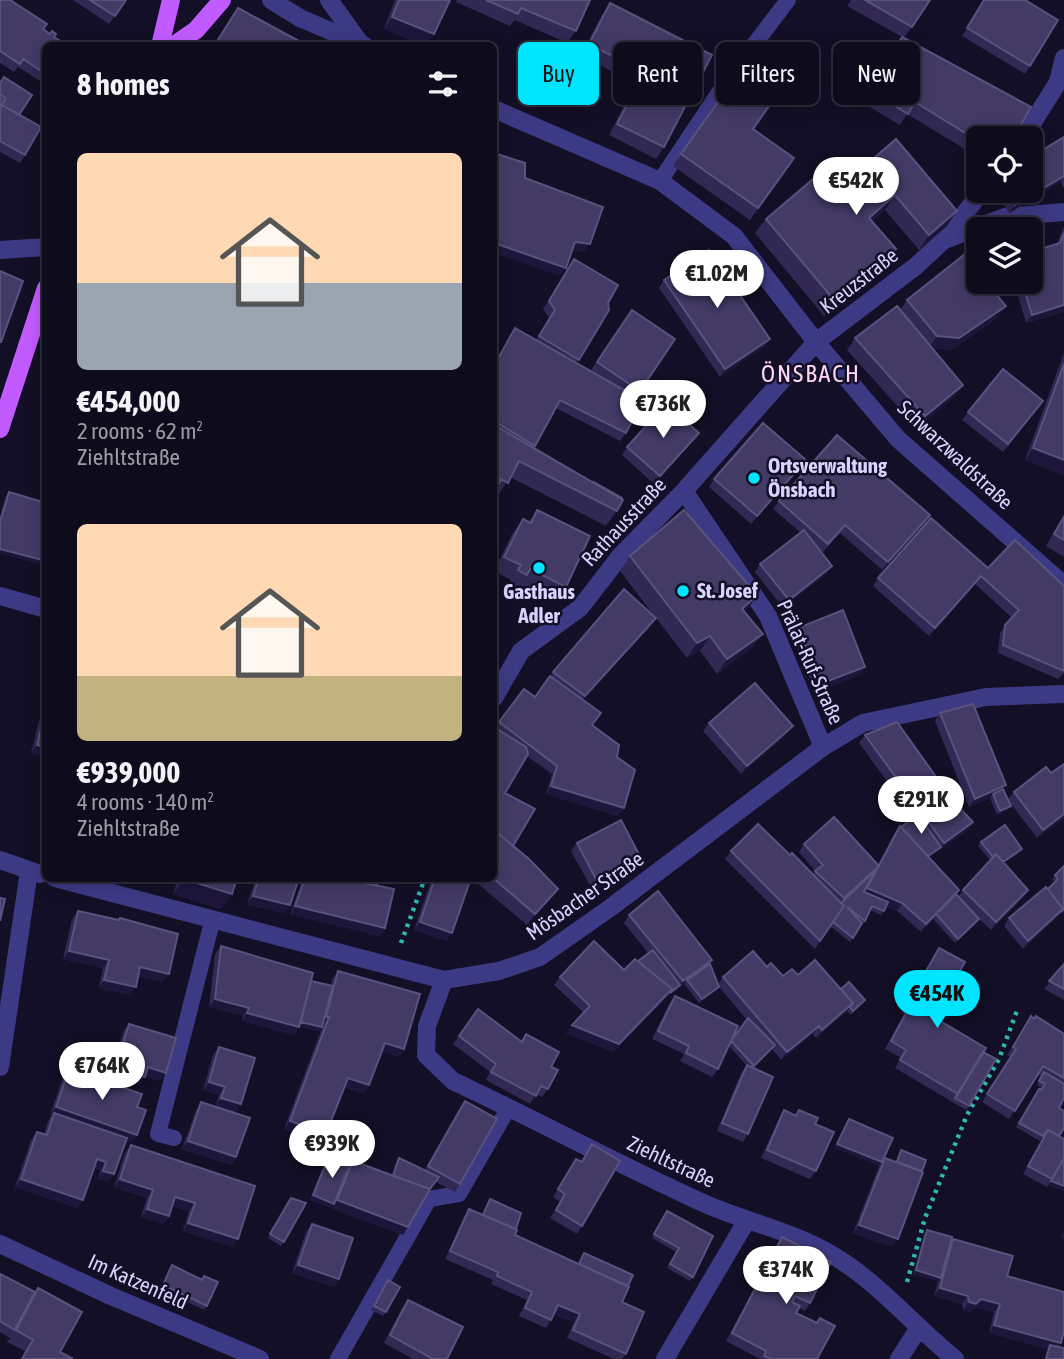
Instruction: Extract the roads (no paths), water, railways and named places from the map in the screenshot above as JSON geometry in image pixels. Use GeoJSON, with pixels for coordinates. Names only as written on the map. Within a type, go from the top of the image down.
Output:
{"type":"FeatureCollection","features":[{"type":"Feature","properties":{"kind":"main road"},"geometry":{"type":"LineString","coordinates":[[161,42],[171,0]]}},
{"type":"Feature","properties":{"kind":"main road"},"geometry":{"type":"LineString","coordinates":[[179,42],[196,30],[222,0]]}},
{"type":"Feature","properties":{"kind":"main road"},"geometry":{"type":"LineString","coordinates":[[0,429],[42,300]]}},
{"type":"Feature","properties":{"kind":"street"},"geometry":{"type":"LineString","coordinates":[[271,0],[300,18],[358,42]]}},
{"type":"Feature","properties":{"kind":"street"},"geometry":{"type":"LineString","coordinates":[[329,0],[361,42]]}},
{"type":"Feature","properties":{"kind":"street"},"geometry":{"type":"LineString","coordinates":[[1032,126],[1061,89],[1064,58]]}},
{"type":"Feature","properties":{"kind":"street","name":"Schwarzwaldstraße"},"geometry":{"type":"LineString","coordinates":[[497,110],[660,181],[734,236],[816,342],[898,439],[1064,585]]}},
{"type":"Feature","properties":{"kind":"street","name":"Kreuzstraße"},"geometry":{"type":"LineString","coordinates":[[816,342],[860,311],[944,240],[973,203]]}},
{"type":"Feature","properties":{"kind":"street"},"geometry":{"type":"LineString","coordinates":[[944,240],[977,225],[1005,217],[1064,212]]}},
{"type":"Feature","properties":{"kind":"street"},"geometry":{"type":"LineString","coordinates":[[0,250],[42,247]]}},
{"type":"Feature","properties":{"kind":"street","name":"Rathausstraße"},"geometry":{"type":"LineString","coordinates":[[497,693],[521,650],[580,608],[621,555],[684,491],[816,342]]}},
{"type":"Feature","properties":{"kind":"street","name":"Prälat-Ruf-Straße"},"geometry":{"type":"LineString","coordinates":[[684,491],[768,616],[823,747]]}},
{"type":"Feature","properties":{"kind":"street"},"geometry":{"type":"LineString","coordinates":[[0,596],[42,608]]}},
{"type":"Feature","properties":{"kind":"street","name":"Mösbacher Straße"},"geometry":{"type":"LineString","coordinates":[[69,882],[212,922],[393,965],[444,980],[499,971],[540,957],[621,900],[823,747],[863,723],[986,697],[1064,694]]}},
{"type":"Feature","properties":{"kind":"street"},"geometry":{"type":"LineString","coordinates":[[0,860],[37,874],[0,1067]]}},
{"type":"Feature","properties":{"kind":"street","name":"Ziehltstraße"},"geometry":{"type":"LineString","coordinates":[[444,980],[428,1026],[426,1055],[453,1081],[650,1178],[747,1220],[797,1237],[835,1256],[955,1359]]}},
{"type":"Feature","properties":{"kind":"street"},"geometry":{"type":"LineString","coordinates":[[665,1359],[747,1220]]}},
{"type":"Feature","properties":{"kind":"street","name":"Im Katzenfeld"},"geometry":{"type":"LineString","coordinates":[[0,1244],[111,1296],[260,1359]]}},
{"type":"Feature","properties":{"kind":"street"},"geometry":{"type":"LineString","coordinates":[[899,1359],[918,1329]]}},
{"type":"Feature","properties":{"kind":"lane"},"geometry":{"type":"LineString","coordinates":[[660,181],[728,79],[788,0]]}},
{"type":"Feature","properties":{"kind":"lane"},"geometry":{"type":"LineString","coordinates":[[174,1138],[158,1134],[212,922]]}},
{"type":"Feature","properties":{"kind":"lane"},"geometry":{"type":"LineString","coordinates":[[338,1359],[429,1199],[459,1194],[509,1107]]}},
{"type":"Feature","properties":{"kind":"place","name":"Ortsverwaltung Önsbach"},"geometry":{"type":"Point","coordinates":[754,478]}},
{"type":"Feature","properties":{"kind":"place","name":"Gasthaus Adler"},"geometry":{"type":"Point","coordinates":[539,568]}},
{"type":"Feature","properties":{"kind":"place","name":"St. Josef"},"geometry":{"type":"Point","coordinates":[683,591]}},
{"type":"Feature","properties":{"kind":"district","name":"ÖNSBACH"},"geometry":{"type":"Point","coordinates":[811,374]}}]}
